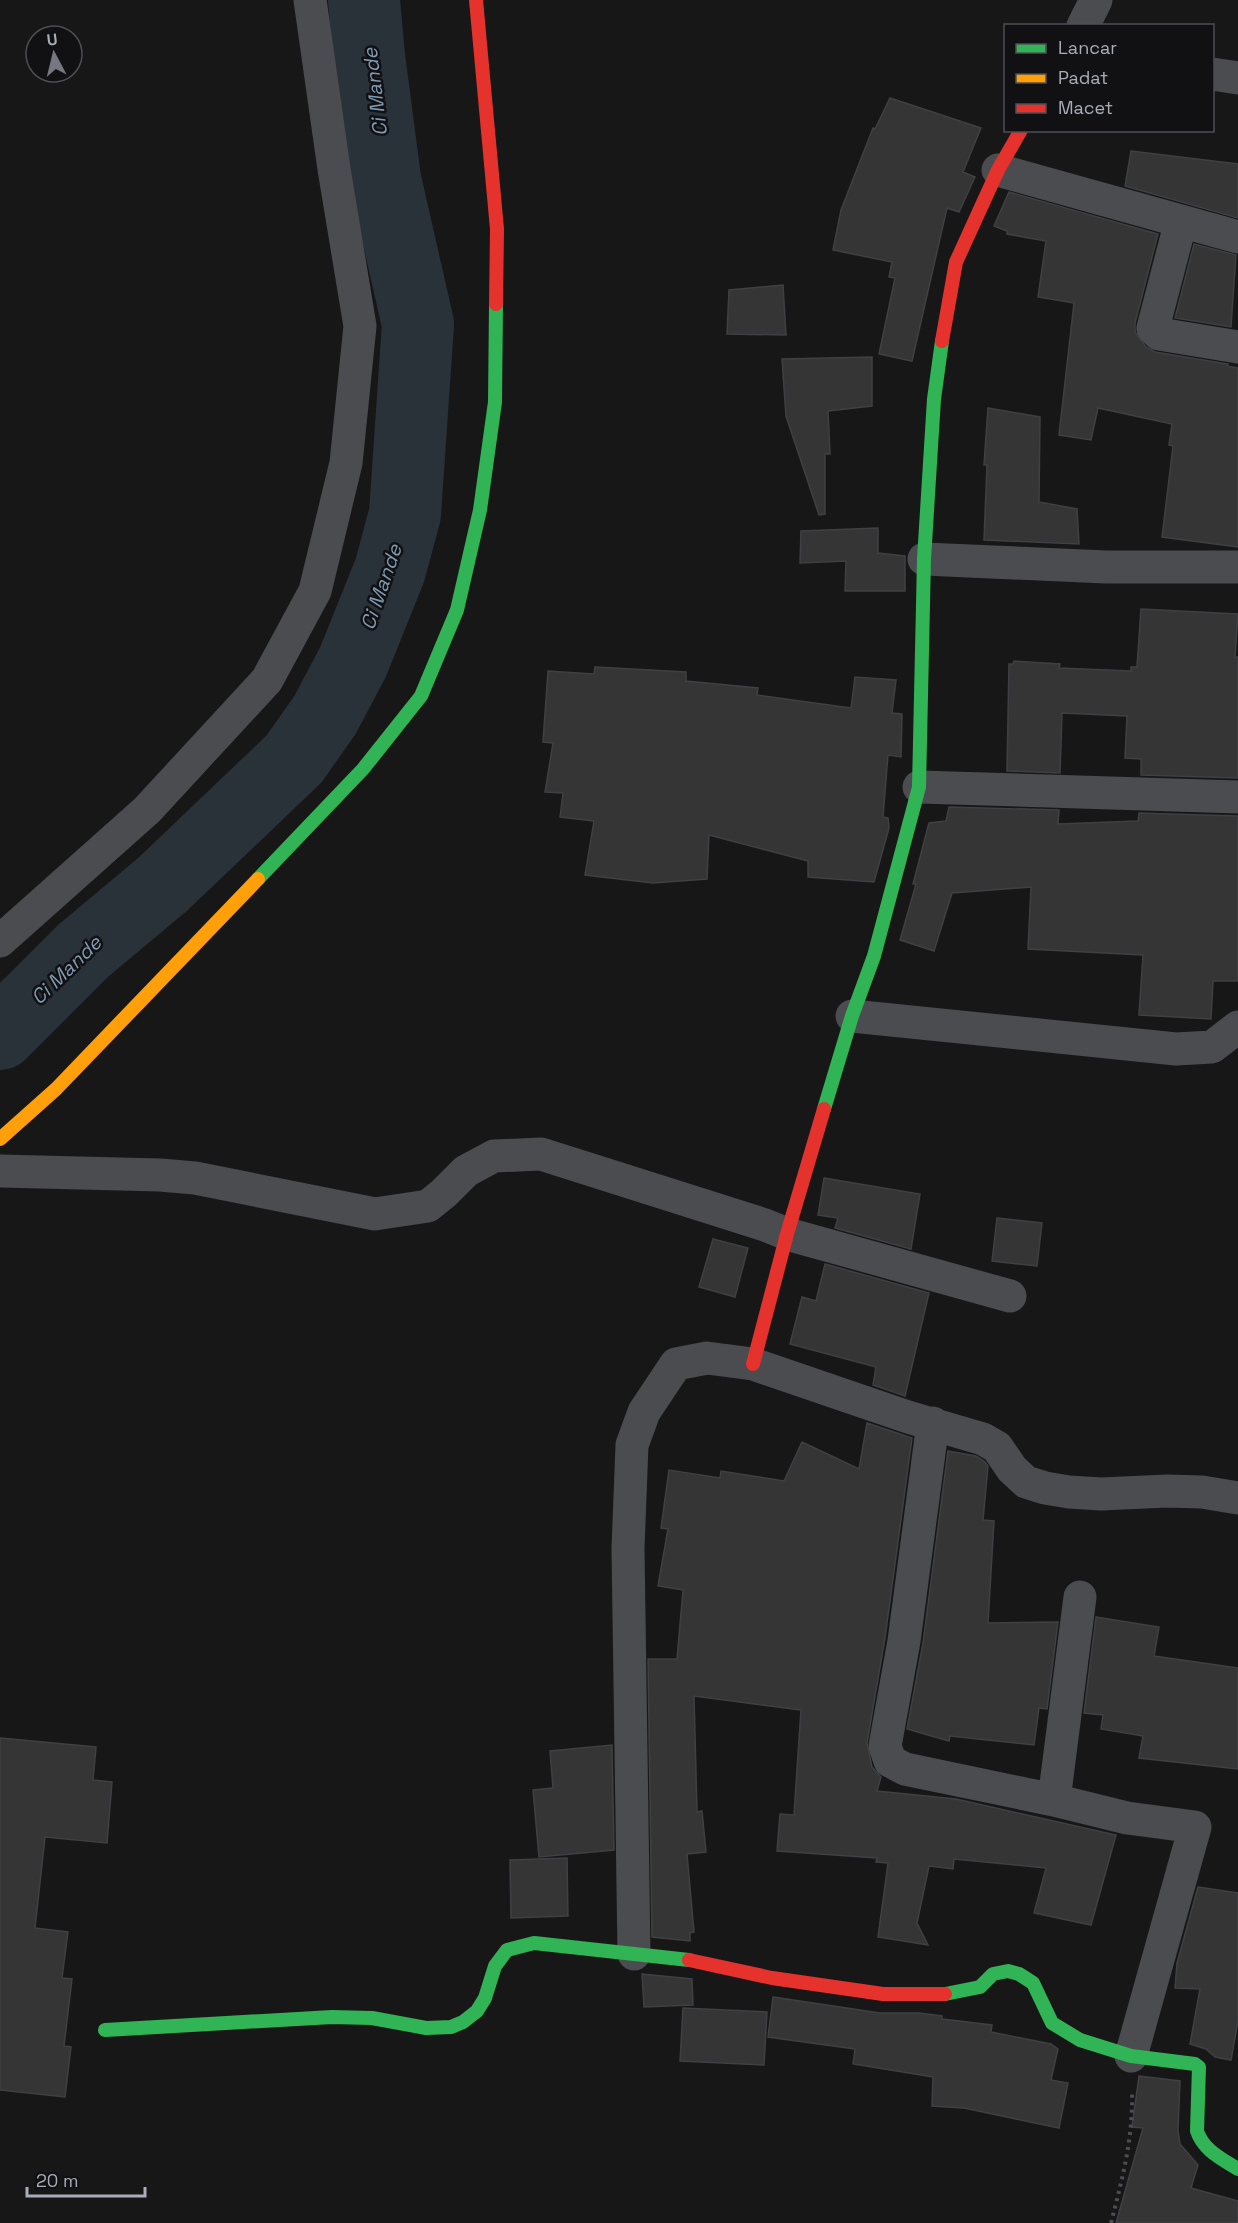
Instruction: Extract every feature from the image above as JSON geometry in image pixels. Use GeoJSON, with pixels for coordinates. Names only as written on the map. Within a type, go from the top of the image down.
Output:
{"type":"FeatureCollection","features":[{"type":"Feature","properties":{"kind":"street"},"geometry":{"type":"LineString","coordinates":[[0,941],[147,810],[267,680],[315,591],[346,463],[360,326],[334,169],[310,0]]}},
{"type":"Feature","properties":{"kind":"street"},"geometry":{"type":"LineString","coordinates":[[0,1139],[56,1089],[363,769],[421,696],[457,610],[480,510],[495,402],[497,229],[476,0]]}},
{"type":"Feature","properties":{"kind":"street"},"geometry":{"type":"LineString","coordinates":[[1084,24],[1096,0]]}},
{"type":"Feature","properties":{"kind":"street"},"geometry":{"type":"LineString","coordinates":[[1214,74],[1238,78]]}},
{"type":"Feature","properties":{"kind":"street"},"geometry":{"type":"LineString","coordinates":[[753,1364],[788,1234],[852,1016],[874,956],[919,788],[924,559],[934,399],[945,311],[956,262],[998,170],[1020,132]]}},
{"type":"Feature","properties":{"kind":"street"},"geometry":{"type":"LineString","coordinates":[[998,170],[1238,237]]}},
{"type":"Feature","properties":{"kind":"street"},"geometry":{"type":"LineString","coordinates":[[1181,221],[1153,328],[1159,334],[1238,347]]}},
{"type":"Feature","properties":{"kind":"street"},"geometry":{"type":"LineString","coordinates":[[924,559],[1106,567],[1238,567]]}},
{"type":"Feature","properties":{"kind":"street"},"geometry":{"type":"LineString","coordinates":[[919,788],[1238,797]]}},
{"type":"Feature","properties":{"kind":"street"},"geometry":{"type":"LineString","coordinates":[[852,1016],[1176,1048],[1212,1047],[1238,1027]]}},
{"type":"Feature","properties":{"kind":"street"},"geometry":{"type":"LineString","coordinates":[[0,1171],[195,1178],[375,1214],[428,1206],[466,1171],[494,1156],[541,1154],[788,1234],[1010,1296]]}},
{"type":"Feature","properties":{"kind":"street"},"geometry":{"type":"LineString","coordinates":[[634,1954],[628,1571],[632,1445],[644,1412],[676,1364],[707,1358],[753,1364],[933,1424],[983,1438],[997,1447],[1012,1469],[1026,1482],[1045,1488],[1101,1494],[1202,1492],[1238,1498]]}},
{"type":"Feature","properties":{"kind":"street"},"geometry":{"type":"LineString","coordinates":[[933,1424],[904,1641],[885,1746],[890,1761],[905,1769],[1054,1800],[1127,1818],[1195,1827],[1131,2056]]}},
{"type":"Feature","properties":{"kind":"street"},"geometry":{"type":"LineString","coordinates":[[1054,1800],[1080,1597]]}},
{"type":"Feature","properties":{"kind":"street"},"geometry":{"type":"LineString","coordinates":[[105,2030],[328,2015],[367,2018],[412,2027],[443,2027],[463,2022],[480,2008],[488,1994],[495,1968],[507,1950],[534,1943],[701,1961],[772,1978],[883,1994],[947,1994],[980,1987],[993,1974],[1008,1971],[1019,1974],[1033,1983],[1052,2023],[1080,2040],[1131,2056],[1195,2064],[1199,2067],[1198,2139],[1238,2169]]}},
{"type":"Feature","properties":{"kind":"path"},"geometry":{"type":"LineString","coordinates":[[1111,2223],[1129,2152],[1133,2121],[1131,2056]]}},
{"type":"Feature","properties":{"kind":"building"},"geometry":{"type":"Polygon","coordinates":[[[890,98],[981,128],[963,172],[975,177],[959,212],[947,208],[912,361],[879,354],[895,278],[889,277],[892,262],[833,250],[841,210],[873,128],[875,129],[890,98]]]}},
{"type":"Feature","properties":{"kind":"building"},"geometry":{"type":"Polygon","coordinates":[[[1131,151],[1238,164],[1238,218],[1125,186],[1131,151]]]}},
{"type":"Feature","properties":{"kind":"building"},"geometry":{"type":"Polygon","coordinates":[[[1009,192],[1158,234],[1135,323],[1135,332],[1146,347],[1155,352],[1228,364],[1227,366],[1238,368],[1238,547],[1162,537],[1173,446],[1169,445],[1172,424],[1098,408],[1091,440],[1059,435],[1074,303],[1038,297],[1046,241],[1007,234],[1007,231],[994,226],[1009,192]]]}},
{"type":"Feature","properties":{"kind":"building"},"geometry":{"type":"Polygon","coordinates":[[[1194,244],[1236,255],[1231,327],[1175,318],[1194,244]]]}},
{"type":"Feature","properties":{"kind":"building"},"geometry":{"type":"Polygon","coordinates":[[[783,285],[786,335],[727,334],[729,290],[783,285]]]}},
{"type":"Feature","properties":{"kind":"building"},"geometry":{"type":"Polygon","coordinates":[[[872,357],[872,406],[828,411],[830,454],[825,454],[825,514],[819,515],[786,416],[782,359],[872,357]]]}},
{"type":"Feature","properties":{"kind":"building"},"geometry":{"type":"Polygon","coordinates":[[[988,408],[1040,417],[1039,502],[1077,509],[1079,544],[984,540],[987,465],[984,465],[988,408]]]}},
{"type":"Feature","properties":{"kind":"building"},"geometry":{"type":"Polygon","coordinates":[[[878,528],[878,553],[905,556],[905,591],[845,591],[846,561],[800,563],[801,531],[878,528]]]}},
{"type":"Feature","properties":{"kind":"building"},"geometry":{"type":"Polygon","coordinates":[[[1141,609],[1238,614],[1235,657],[1238,657],[1238,778],[1141,775],[1141,759],[1125,758],[1127,716],[1062,713],[1060,773],[1007,771],[1009,664],[1013,664],[1014,661],[1060,664],[1059,668],[1131,671],[1131,667],[1137,667],[1141,609]]]}},
{"type":"Feature","properties":{"kind":"building"},"geometry":{"type":"Polygon","coordinates":[[[595,667],[686,672],[686,681],[758,688],[757,695],[851,708],[855,677],[896,680],[892,713],[902,714],[901,757],[888,755],[883,817],[888,818],[889,828],[874,882],[808,877],[808,861],[709,835],[707,879],[653,883],[585,875],[594,821],[560,817],[563,793],[545,792],[553,743],[543,742],[548,671],[594,674],[595,667]]]}},
{"type":"Feature","properties":{"kind":"building"},"geometry":{"type":"Polygon","coordinates":[[[949,807],[1059,810],[1058,824],[1138,821],[1139,813],[1238,816],[1238,981],[1213,981],[1211,1019],[1139,1015],[1143,955],[1028,949],[1031,887],[952,893],[934,951],[900,940],[916,884],[913,884],[929,823],[946,821],[949,807]]]}},
{"type":"Feature","properties":{"kind":"building"},"geometry":{"type":"Polygon","coordinates":[[[824,1178],[920,1194],[911,1249],[835,1228],[838,1218],[818,1215],[824,1178]]]}},
{"type":"Feature","properties":{"kind":"building"},"geometry":{"type":"Polygon","coordinates":[[[997,1218],[1042,1223],[1037,1266],[992,1261],[997,1218]]]}},
{"type":"Feature","properties":{"kind":"building"},"geometry":{"type":"Polygon","coordinates":[[[713,1239],[748,1248],[735,1297],[699,1287],[713,1239]]]}},
{"type":"Feature","properties":{"kind":"building"},"geometry":{"type":"Polygon","coordinates":[[[825,1264],[929,1293],[905,1396],[873,1385],[876,1367],[790,1344],[802,1297],[816,1301],[825,1264]]]}},
{"type":"Feature","properties":{"kind":"building"},"geometry":{"type":"Polygon","coordinates":[[[867,1423],[912,1438],[885,1638],[867,1743],[872,1767],[881,1777],[877,1791],[956,1799],[1116,1835],[1091,1925],[1034,1913],[1046,1868],[954,1859],[953,1869],[929,1866],[917,1923],[928,1945],[878,1937],[888,1863],[876,1862],[877,1858],[777,1851],[780,1814],[794,1815],[801,1710],[694,1696],[697,1812],[702,1811],[706,1852],[687,1854],[694,1932],[690,1933],[690,1941],[652,1937],[648,1659],[677,1659],[683,1590],[658,1586],[668,1529],[661,1528],[669,1470],[720,1478],[721,1471],[784,1481],[802,1442],[859,1469],[867,1423]]]}},
{"type":"Feature","properties":{"kind":"building"},"geometry":{"type":"Polygon","coordinates":[[[948,1451],[976,1456],[988,1466],[983,1520],[994,1521],[988,1623],[1058,1622],[1047,1709],[1039,1708],[1034,1745],[950,1736],[949,1741],[907,1729],[923,1643],[948,1451]]]}},
{"type":"Feature","properties":{"kind":"building"},"geometry":{"type":"Polygon","coordinates":[[[1096,1617],[1159,1627],[1154,1656],[1238,1668],[1238,1769],[1139,1758],[1143,1736],[1101,1729],[1103,1715],[1084,1713],[1096,1617]]]}},
{"type":"Feature","properties":{"kind":"building"},"geometry":{"type":"Polygon","coordinates":[[[0,1738],[96,1747],[93,1780],[112,1782],[107,1843],[45,1837],[35,1928],[68,1932],[62,1978],[72,1979],[64,2046],[71,2047],[65,2097],[0,2090],[0,1738]]]}},
{"type":"Feature","properties":{"kind":"building"},"geometry":{"type":"Polygon","coordinates":[[[612,1745],[614,1850],[539,1857],[533,1790],[553,1788],[550,1751],[612,1745]]]}},
{"type":"Feature","properties":{"kind":"building"},"geometry":{"type":"Polygon","coordinates":[[[567,1858],[568,1916],[511,1918],[510,1860],[567,1858]]]}},
{"type":"Feature","properties":{"kind":"building"},"geometry":{"type":"Polygon","coordinates":[[[1198,1887],[1238,1893],[1238,2021],[1231,2060],[1215,2057],[1206,2049],[1190,2044],[1200,1989],[1175,1988],[1177,1963],[1198,1887]]]}},
{"type":"Feature","properties":{"kind":"building"},"geometry":{"type":"Polygon","coordinates":[[[642,1974],[692,1979],[693,2005],[644,2007],[642,1974]]]}},
{"type":"Feature","properties":{"kind":"building"},"geometry":{"type":"Polygon","coordinates":[[[773,1997],[880,2013],[919,2013],[942,2016],[942,2019],[992,2025],[991,2032],[1051,2044],[1058,2049],[1051,2080],[1068,2083],[1059,2128],[964,2108],[932,2106],[933,2077],[853,2064],[855,2049],[768,2037],[773,1997]]]}},
{"type":"Feature","properties":{"kind":"building"},"geometry":{"type":"Polygon","coordinates":[[[683,2008],[767,2012],[764,2065],[680,2061],[683,2008]]]}},
{"type":"Feature","properties":{"kind":"building"},"geometry":{"type":"Polygon","coordinates":[[[1139,2076],[1180,2081],[1178,2130],[1180,2144],[1198,2165],[1191,2188],[1238,2201],[1238,2223],[1116,2223],[1143,2128],[1132,2127],[1139,2076]]]}},
{"type":"Feature","properties":{"kind":"waterway","name":"Ci Mande"},"geometry":{"type":"LineString","coordinates":[[0,1034],[83,951],[163,884],[294,759],[325,715],[353,662],[390,570],[405,514],[418,324],[385,179],[364,0]]}},
{"type":"Feature","properties":{"kind":"traffic: fast"},"geometry":{"type":"LineString","coordinates":[[258,879],[363,769],[421,696],[457,610],[480,510],[495,402],[496,304]]}},
{"type":"Feature","properties":{"kind":"traffic: fast"},"geometry":{"type":"LineString","coordinates":[[824,1109],[852,1016],[874,956],[919,787],[924,559],[934,399],[942,341]]}},
{"type":"Feature","properties":{"kind":"traffic: fast"},"geometry":{"type":"LineString","coordinates":[[105,2030],[332,2017],[372,2018],[426,2028],[451,2027],[463,2022],[477,2011],[485,1998],[495,1966],[507,1950],[534,1943],[689,1960]]}},
{"type":"Feature","properties":{"kind":"traffic: fast"},"geometry":{"type":"LineString","coordinates":[[945,1994],[980,1987],[993,1974],[1008,1971],[1019,1974],[1033,1983],[1052,2023],[1080,2040],[1131,2056],[1195,2064],[1199,2067],[1197,2131],[1208,2149],[1238,2169]]}},
{"type":"Feature","properties":{"kind":"traffic: slow"},"geometry":{"type":"LineString","coordinates":[[0,1139],[56,1089],[258,879]]}},
{"type":"Feature","properties":{"kind":"traffic: jam"},"geometry":{"type":"LineString","coordinates":[[476,0],[497,229],[496,304]]}},
{"type":"Feature","properties":{"kind":"traffic: jam"},"geometry":{"type":"LineString","coordinates":[[942,341],[956,262],[998,170],[1020,132]]}},
{"type":"Feature","properties":{"kind":"traffic: jam"},"geometry":{"type":"LineString","coordinates":[[753,1364],[787,1234],[824,1109]]}},
{"type":"Feature","properties":{"kind":"traffic: jam"},"geometry":{"type":"LineString","coordinates":[[689,1960],[772,1978],[883,1994],[945,1994]]}}]}
